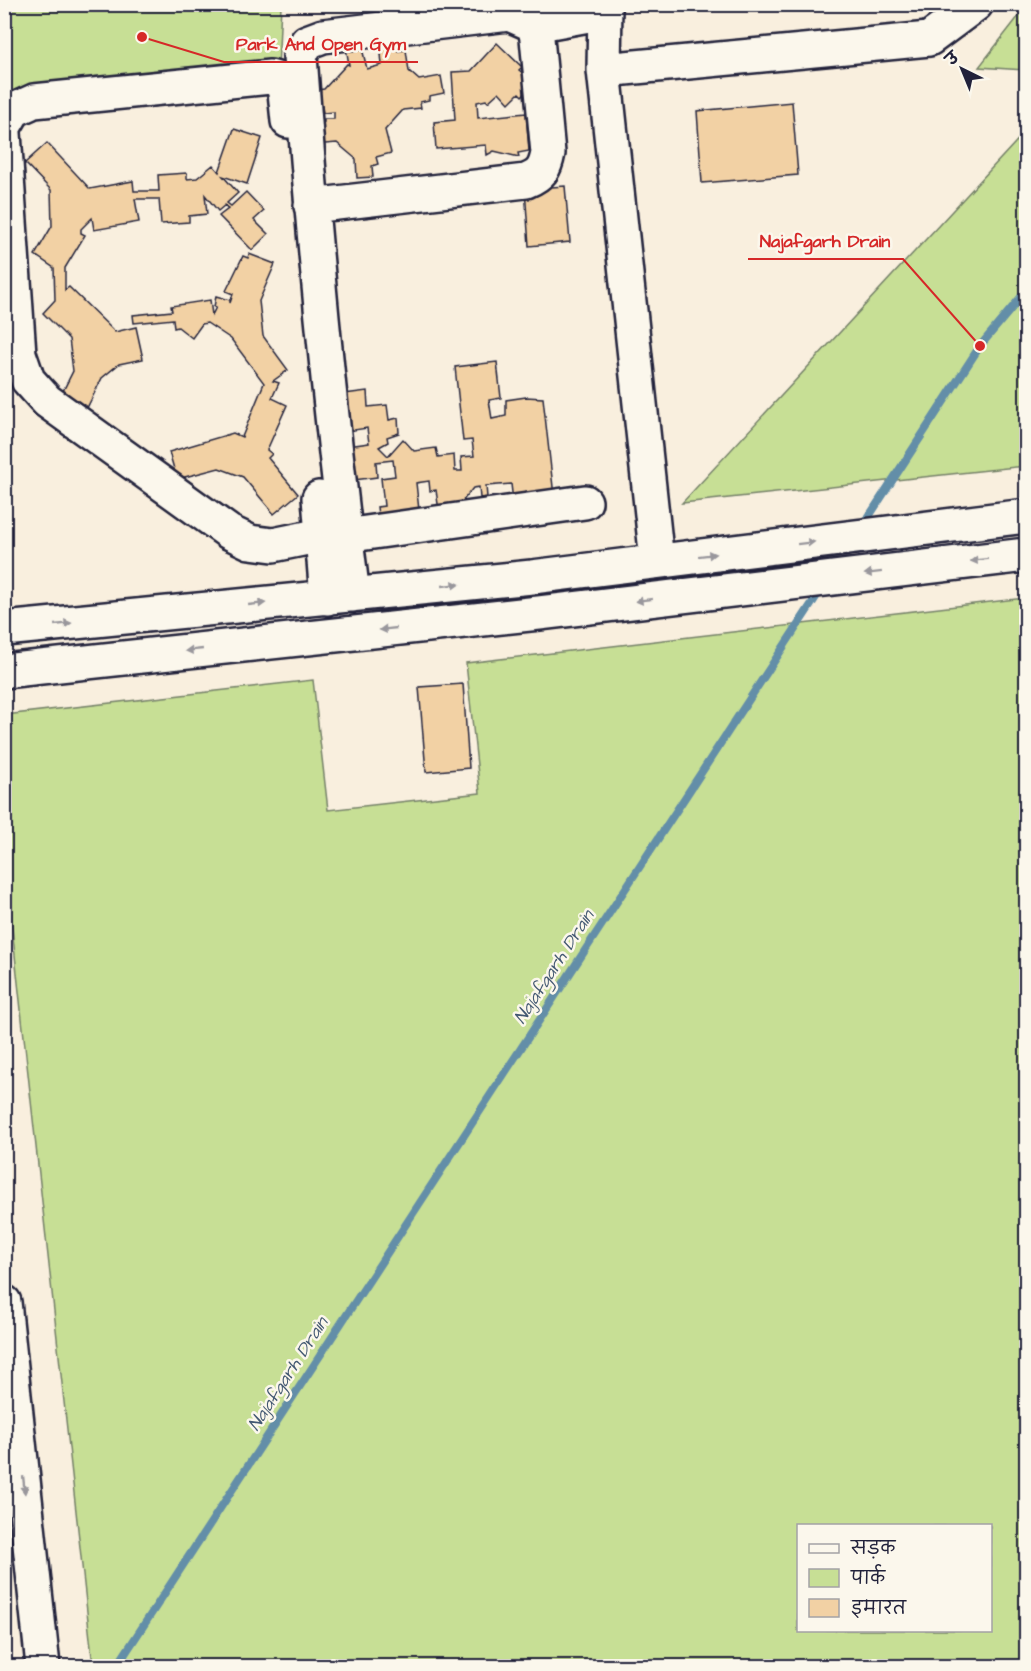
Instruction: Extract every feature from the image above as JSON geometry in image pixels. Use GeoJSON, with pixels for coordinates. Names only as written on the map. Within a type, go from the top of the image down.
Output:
{"type":"FeatureCollection","features":[{"type":"Feature","properties":{"kind":"street"},"geometry":{"type":"LineString","coordinates":[[604,70],[929,39],[976,4]]}},
{"type":"Feature","properties":{"kind":"street"},"geometry":{"type":"LineString","coordinates":[[333,535],[300,56],[307,42],[323,36],[509,14],[534,25],[605,8],[604,70],[657,561]]}},
{"type":"Feature","properties":{"kind":"street"},"geometry":{"type":"LineString","coordinates":[[311,206],[526,181],[538,176],[545,167],[548,153],[534,25]]}},
{"type":"Feature","properties":{"kind":"street"},"geometry":{"type":"LineString","coordinates":[[4,127],[14,110],[34,101],[270,77],[280,80],[285,92],[340,596]]}},
{"type":"Feature","properties":{"kind":"street"},"geometry":{"type":"LineString","coordinates":[[4,133],[18,354],[28,380],[47,401],[229,532],[250,542],[273,545],[585,502]]}},
{"type":"Feature","properties":{"kind":"street"},"geometry":{"type":"LineString","coordinates":[[4,629],[532,577],[1026,516]]}},
{"type":"Feature","properties":{"kind":"street"},"geometry":{"type":"LineString","coordinates":[[4,670],[539,613],[1026,555]]}},
{"type":"Feature","properties":{"kind":"street"},"geometry":{"type":"LineString","coordinates":[[4,1302],[43,1666]]}},
{"type":"Feature","properties":{"kind":"green space"},"geometry":{"type":"Polygon","coordinates":[[[4,5],[281,5],[278,69],[5,98],[4,5]]]}},
{"type":"Feature","properties":{"kind":"green space"},"geometry":{"type":"Polygon","coordinates":[[[1026,7],[1026,70],[979,67],[1026,7]]]}},
{"type":"Feature","properties":{"kind":"green space"},"geometry":{"type":"Polygon","coordinates":[[[1026,131],[1026,466],[682,503],[1026,131]]]}},
{"type":"Feature","properties":{"kind":"green space"},"geometry":{"type":"Polygon","coordinates":[[[1026,598],[1026,1666],[93,1666],[5,864],[5,715],[313,680],[328,810],[480,793],[466,663],[1026,598]]]}},
{"type":"Feature","properties":{"kind":"building"},"geometry":{"type":"Polygon","coordinates":[[[396,39],[398,51],[406,50],[409,71],[419,80],[441,76],[444,93],[429,96],[429,100],[420,102],[421,108],[403,110],[385,130],[391,153],[376,157],[378,164],[372,166],[373,177],[357,178],[356,159],[337,143],[313,145],[311,124],[324,122],[324,119],[334,119],[334,112],[323,113],[322,106],[310,108],[308,91],[324,89],[347,64],[349,65],[346,47],[361,44],[367,69],[382,65],[380,42],[396,39]]]}},
{"type":"Feature","properties":{"kind":"building"},"geometry":{"type":"Polygon","coordinates":[[[497,43],[522,67],[519,70],[534,83],[522,96],[519,93],[509,103],[499,92],[488,102],[486,100],[477,102],[478,118],[526,113],[529,151],[518,153],[519,157],[494,151],[487,155],[486,145],[436,149],[434,122],[455,120],[452,72],[471,71],[497,43]]]}},
{"type":"Feature","properties":{"kind":"building"},"geometry":{"type":"Polygon","coordinates":[[[792,102],[798,175],[702,183],[697,111],[792,102]]]}},
{"type":"Feature","properties":{"kind":"building"},"geometry":{"type":"Polygon","coordinates":[[[234,129],[262,138],[247,184],[223,176],[238,193],[227,203],[231,206],[246,192],[264,211],[254,220],[268,234],[252,250],[219,216],[228,209],[225,205],[218,211],[205,195],[207,214],[189,216],[189,222],[161,224],[159,199],[135,199],[139,222],[94,230],[92,218],[81,229],[81,233],[85,235],[65,268],[65,290],[69,287],[115,332],[136,327],[143,359],[119,364],[102,378],[80,422],[56,405],[73,371],[69,339],[43,313],[55,300],[54,268],[35,255],[52,226],[51,190],[25,163],[47,143],[90,189],[133,181],[134,191],[159,191],[158,175],[187,173],[187,179],[197,178],[213,165],[219,172],[234,129]]]}},
{"type":"Feature","properties":{"kind":"building"},"geometry":{"type":"Polygon","coordinates":[[[565,186],[570,242],[529,246],[525,189],[565,186]]]}},
{"type":"Feature","properties":{"kind":"building"},"geometry":{"type":"Polygon","coordinates":[[[249,254],[275,264],[259,301],[263,336],[288,370],[273,381],[279,383],[272,398],[287,405],[267,450],[272,454],[268,458],[298,494],[274,514],[243,477],[219,468],[177,479],[169,452],[233,433],[242,437],[264,383],[231,339],[207,323],[202,324],[192,338],[178,327],[174,328],[173,319],[134,323],[133,315],[172,311],[171,306],[210,300],[212,315],[216,307],[214,307],[216,296],[230,300],[230,303],[233,294],[226,291],[243,256],[248,258],[249,254]]]}},
{"type":"Feature","properties":{"kind":"building"},"geometry":{"type":"Polygon","coordinates":[[[497,362],[501,398],[489,400],[492,419],[506,416],[506,400],[526,397],[543,398],[554,496],[513,501],[511,484],[486,486],[487,497],[480,498],[479,487],[473,488],[457,508],[439,511],[436,490],[430,491],[429,481],[416,483],[420,519],[379,523],[377,507],[384,506],[381,478],[395,476],[393,460],[376,462],[377,477],[354,480],[340,447],[369,443],[367,428],[341,432],[337,395],[367,391],[368,407],[387,405],[389,420],[398,418],[399,433],[387,437],[388,442],[379,447],[388,456],[403,439],[414,451],[436,448],[438,457],[454,455],[455,471],[462,471],[461,457],[474,456],[472,440],[463,441],[455,367],[497,362]]]}},
{"type":"Feature","properties":{"kind":"building"},"geometry":{"type":"Polygon","coordinates":[[[463,684],[469,768],[426,772],[419,687],[463,684]]]}},
{"type":"Feature","properties":{"kind":"waterway","name":"Najafgarh Drain"},"geometry":{"type":"LineString","coordinates":[[862,527],[980,346],[1026,291]]}},
{"type":"Feature","properties":{"kind":"waterway","name":"Najafgarh Drain"},"geometry":{"type":"LineString","coordinates":[[117,1666],[822,588]]}},
{"type":"Feature","properties":{"kind":"place","name":"Park And Open Gym"},"geometry":{"type":"Point","coordinates":[142,37]}},
{"type":"Feature","properties":{"kind":"place","name":"Najafgarh Drain"},"geometry":{"type":"Point","coordinates":[980,346]}}]}
